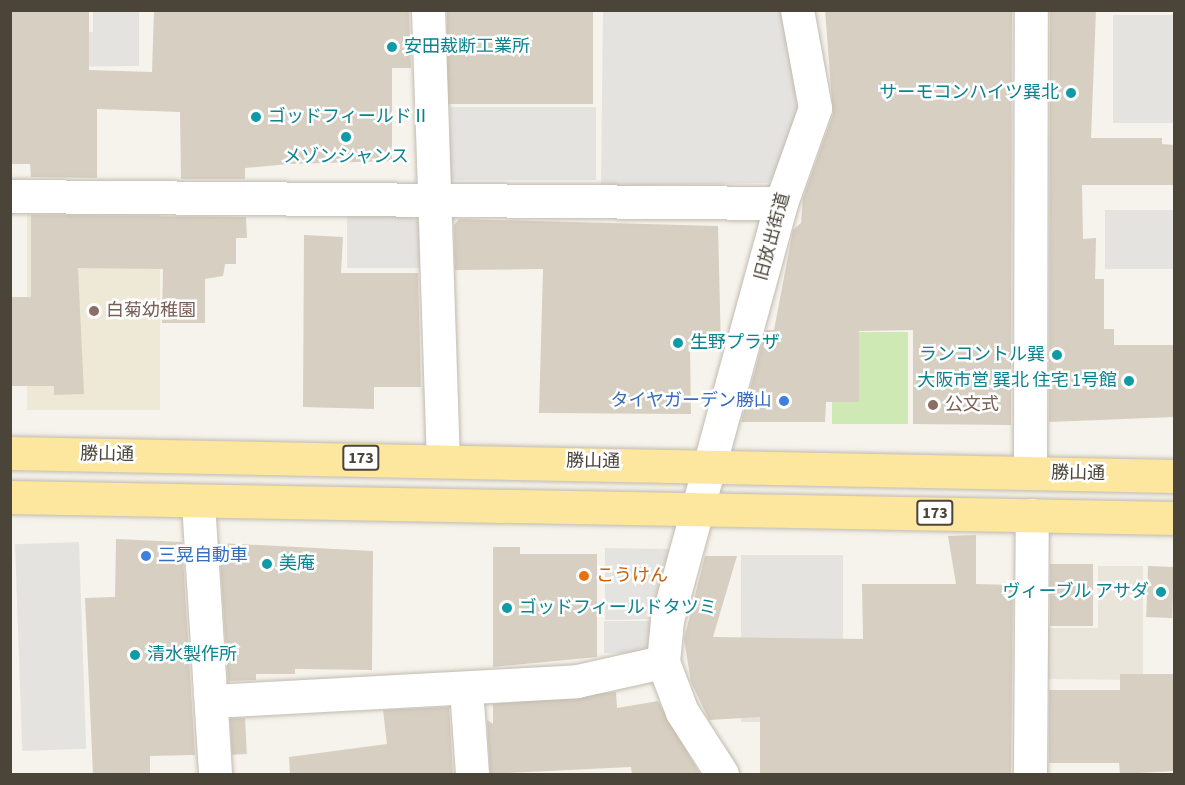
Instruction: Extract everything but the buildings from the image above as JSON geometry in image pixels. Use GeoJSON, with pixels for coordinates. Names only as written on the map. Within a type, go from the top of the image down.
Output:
{"type":"FeatureCollection","features":[{"type":"Feature","properties":{"kind":"main road","name":"勝山通"},"geometry":{"type":"LineString","coordinates":[[10,453],[711,464],[1174,476]]}},
{"type":"Feature","properties":{"kind":"main road","name":"173"},"geometry":{"type":"LineString","coordinates":[[10,497],[1174,518]]}},
{"type":"Feature","properties":{"kind":"street"},"geometry":{"type":"LineString","coordinates":[[428,10],[443,459]]}},
{"type":"Feature","properties":{"kind":"street","name":"旧放出街道"},"geometry":{"type":"LineString","coordinates":[[696,508],[711,464],[781,203],[814,108],[797,10]]}},
{"type":"Feature","properties":{"kind":"street"},"geometry":{"type":"LineString","coordinates":[[1030,472],[1031,10]]}},
{"type":"Feature","properties":{"kind":"street"},"geometry":{"type":"LineString","coordinates":[[10,196],[433,198],[781,203]]}},
{"type":"Feature","properties":{"kind":"street"},"geometry":{"type":"LineString","coordinates":[[198,502],[215,774]]}},
{"type":"Feature","properties":{"kind":"street"},"geometry":{"type":"LineString","coordinates":[[696,508],[667,620],[663,662],[682,712],[722,774]]}},
{"type":"Feature","properties":{"kind":"street"},"geometry":{"type":"LineString","coordinates":[[1030,774],[1032,515]]}},
{"type":"Feature","properties":{"kind":"street"},"geometry":{"type":"LineString","coordinates":[[212,701],[577,681],[663,662]]}},
{"type":"Feature","properties":{"kind":"street"},"geometry":{"type":"LineString","coordinates":[[466,688],[472,774]]}},
{"type":"Feature","properties":{"kind":"shaded area"},"geometry":{"type":"Polygon","coordinates":[[[93,11],[139,11],[139,66],[27,67],[60,32],[93,32],[93,11]]]}},
{"type":"Feature","properties":{"kind":"shaded area"},"geometry":{"type":"Polygon","coordinates":[[[603,11],[787,11],[803,105],[776,177],[767,183],[601,186],[603,11]]]}},
{"type":"Feature","properties":{"kind":"shaded area"},"geometry":{"type":"Polygon","coordinates":[[[1113,15],[1174,15],[1174,123],[1113,123],[1113,15]]]}},
{"type":"Feature","properties":{"kind":"shaded area"},"geometry":{"type":"Polygon","coordinates":[[[450,107],[596,107],[596,180],[450,180],[450,107]]]}},
{"type":"Feature","properties":{"kind":"shaded area"},"geometry":{"type":"Polygon","coordinates":[[[1105,210],[1174,210],[1174,269],[1105,269],[1105,210]]]}},
{"type":"Feature","properties":{"kind":"shaded area","name":"白菊幼稚園"},"geometry":{"type":"Polygon","coordinates":[[[27,212],[160,212],[160,410],[27,410],[27,212]]]}},
{"type":"Feature","properties":{"kind":"shaded area"},"geometry":{"type":"Polygon","coordinates":[[[347,212],[404,212],[420,222],[420,268],[347,268],[347,212]]]}},
{"type":"Feature","properties":{"kind":"shaded area"},"geometry":{"type":"Polygon","coordinates":[[[79,542],[86,749],[22,751],[15,544],[79,542]]]}},
{"type":"Feature","properties":{"kind":"shaded area"},"geometry":{"type":"Polygon","coordinates":[[[605,548],[672,549],[655,619],[605,620],[605,548]]]}},
{"type":"Feature","properties":{"kind":"shaded area"},"geometry":{"type":"Polygon","coordinates":[[[741,555],[843,555],[843,722],[741,722],[741,555]]]}},
{"type":"Feature","properties":{"kind":"shaded area"},"geometry":{"type":"Polygon","coordinates":[[[1098,566],[1143,566],[1143,680],[1045,679],[1046,628],[1098,628],[1098,566]]]}},
{"type":"Feature","properties":{"kind":"shaded area"},"geometry":{"type":"Polygon","coordinates":[[[604,621],[655,621],[655,653],[604,653],[604,621]]]}},
{"type":"Feature","properties":{"kind":"green space"},"geometry":{"type":"Polygon","coordinates":[[[832,332],[908,332],[908,424],[832,424],[832,332]]]}},
{"type":"Feature","properties":{"kind":"place","name":"安田裁断工業所"},"geometry":{"type":"Point","coordinates":[392,47]}},
{"type":"Feature","properties":{"kind":"place","name":"サーモコンハイツ巽北"},"geometry":{"type":"Point","coordinates":[1071,93]}},
{"type":"Feature","properties":{"kind":"place","name":"ゴッドフィールドⅡ"},"geometry":{"type":"Point","coordinates":[256,117]}},
{"type":"Feature","properties":{"kind":"place","name":"メゾンシャンス"},"geometry":{"type":"Point","coordinates":[346,137]}},
{"type":"Feature","properties":{"kind":"place","name":"白菊幼稚園"},"geometry":{"type":"Point","coordinates":[94,311]}},
{"type":"Feature","properties":{"kind":"place","name":"生野プラザ"},"geometry":{"type":"Point","coordinates":[678,343]}},
{"type":"Feature","properties":{"kind":"place","name":"ランコントル巽"},"geometry":{"type":"Point","coordinates":[1057,355]}},
{"type":"Feature","properties":{"kind":"place","name":"大阪市営 巽北 住宅 1号館"},"geometry":{"type":"Point","coordinates":[1129,381]}},
{"type":"Feature","properties":{"kind":"place","name":"タイヤガーデン勝山"},"geometry":{"type":"Point","coordinates":[784,401]}},
{"type":"Feature","properties":{"kind":"place","name":"公文式"},"geometry":{"type":"Point","coordinates":[933,405]}},
{"type":"Feature","properties":{"kind":"place","name":"三晃自動車"},"geometry":{"type":"Point","coordinates":[146,556]}},
{"type":"Feature","properties":{"kind":"place","name":"美庵"},"geometry":{"type":"Point","coordinates":[267,564]}},
{"type":"Feature","properties":{"kind":"place","name":"こうけん"},"geometry":{"type":"Point","coordinates":[584,576]}},
{"type":"Feature","properties":{"kind":"place","name":"ヴィーブル アサダ"},"geometry":{"type":"Point","coordinates":[1161,592]}},
{"type":"Feature","properties":{"kind":"place","name":"ゴッドフィールドタツミ"},"geometry":{"type":"Point","coordinates":[507,608]}},
{"type":"Feature","properties":{"kind":"place","name":"清水製作所"},"geometry":{"type":"Point","coordinates":[135,655]}}]}
